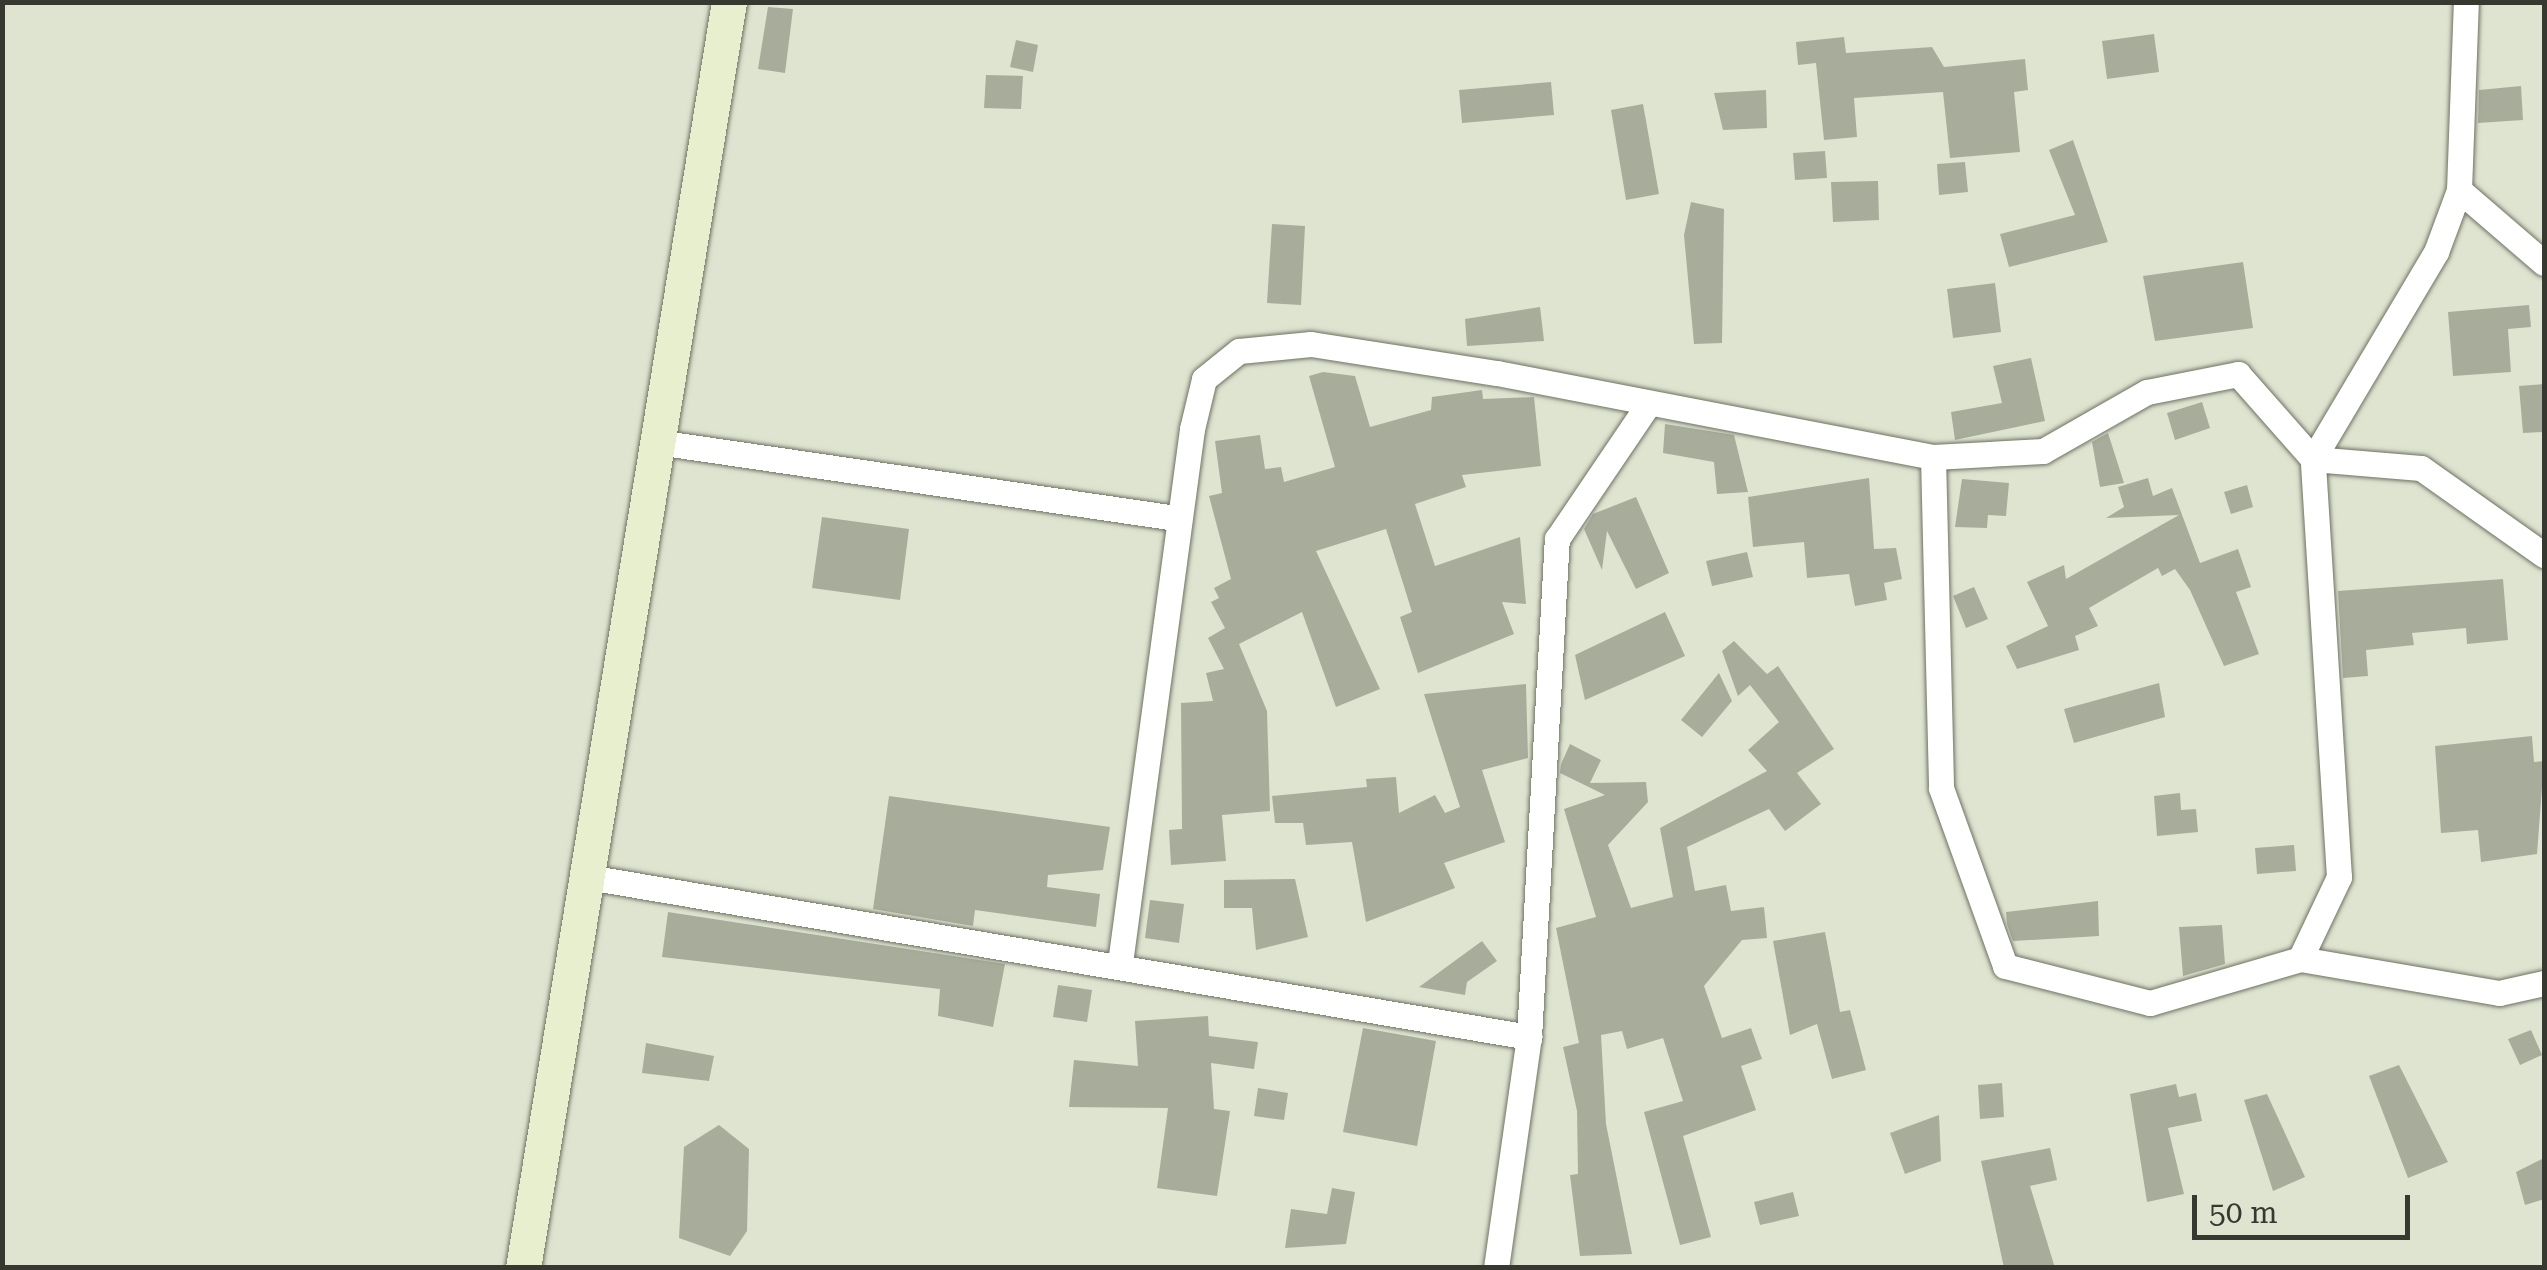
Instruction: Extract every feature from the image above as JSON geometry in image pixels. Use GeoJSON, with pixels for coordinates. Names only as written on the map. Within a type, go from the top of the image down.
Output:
{"type":"FeatureCollection","features":[{"type":"Feature","properties":{"kind":"main road"},"geometry":{"type":"LineString","coordinates":[[523,1268],[729,2]]}},
{"type":"Feature","properties":{"kind":"street"},"geometry":{"type":"LineString","coordinates":[[2300,960],[2339,877],[2313,459],[2436,252],[2460,190],[2466,2]]}},
{"type":"Feature","properties":{"kind":"street"},"geometry":{"type":"LineString","coordinates":[[2460,190],[2544,264]]}},
{"type":"Feature","properties":{"kind":"street"},"geometry":{"type":"LineString","coordinates":[[1120,964],[1176,518],[1204,378],[1240,351],[1311,344],[1933,457],[2043,452],[2147,392],[2238,374],[2313,459],[2420,468],[2543,553]]}},
{"type":"Feature","properties":{"kind":"street"},"geometry":{"type":"LineString","coordinates":[[1496,1268],[1529,1037],[1557,539],[1649,403]]}},
{"type":"Feature","properties":{"kind":"street"},"geometry":{"type":"LineString","coordinates":[[657,442],[1176,518]]}},
{"type":"Feature","properties":{"kind":"street"},"geometry":{"type":"LineString","coordinates":[[1933,457],[1941,788],[2005,966],[2150,1003],[2300,960],[2500,993],[2544,983]]}},
{"type":"Feature","properties":{"kind":"street"},"geometry":{"type":"LineString","coordinates":[[588,877],[1120,964],[1529,1037]]}},
{"type":"Feature","properties":{"kind":"building"},"geometry":{"type":"Polygon","coordinates":[[[768,7],[793,9],[785,73],[758,69],[768,7]]]}},
{"type":"Feature","properties":{"kind":"building"},"geometry":{"type":"Polygon","coordinates":[[[2154,34],[2159,72],[2107,79],[2102,41],[2154,34]]]}},
{"type":"Feature","properties":{"kind":"building"},"geometry":{"type":"Polygon","coordinates":[[[1844,37],[1846,53],[1932,47],[1944,67],[2025,59],[2028,90],[2014,92],[2020,152],[1950,158],[1943,92],[1854,98],[1857,137],[1824,140],[1816,63],[1798,65],[1796,42],[1844,37]]]}},
{"type":"Feature","properties":{"kind":"building"},"geometry":{"type":"Polygon","coordinates":[[[1016,40],[1038,45],[1033,72],[1010,67],[1016,40]]]}},
{"type":"Feature","properties":{"kind":"building"},"geometry":{"type":"Polygon","coordinates":[[[986,75],[1023,76],[1021,109],[984,108],[986,75]]]}},
{"type":"Feature","properties":{"kind":"building"},"geometry":{"type":"Polygon","coordinates":[[[1551,82],[1554,115],[1462,123],[1459,90],[1551,82]]]}},
{"type":"Feature","properties":{"kind":"building"},"geometry":{"type":"Polygon","coordinates":[[[2521,86],[2523,120],[2478,123],[2479,90],[2521,86]]]}},
{"type":"Feature","properties":{"kind":"building"},"geometry":{"type":"Polygon","coordinates":[[[1766,90],[1767,128],[1723,130],[1714,93],[1766,90]]]}},
{"type":"Feature","properties":{"kind":"building"},"geometry":{"type":"Polygon","coordinates":[[[1643,104],[1659,194],[1626,200],[1611,110],[1643,104]]]}},
{"type":"Feature","properties":{"kind":"building"},"geometry":{"type":"Polygon","coordinates":[[[2073,140],[2108,242],[2009,267],[2000,234],[2075,215],[2049,150],[2073,140]]]}},
{"type":"Feature","properties":{"kind":"building"},"geometry":{"type":"Polygon","coordinates":[[[1825,151],[1827,178],[1795,180],[1793,153],[1825,151]]]}},
{"type":"Feature","properties":{"kind":"building"},"geometry":{"type":"Polygon","coordinates":[[[1965,162],[1968,192],[1939,195],[1937,164],[1965,162]]]}},
{"type":"Feature","properties":{"kind":"building"},"geometry":{"type":"Polygon","coordinates":[[[1878,181],[1879,220],[1833,222],[1831,182],[1878,181]]]}},
{"type":"Feature","properties":{"kind":"building"},"geometry":{"type":"Polygon","coordinates":[[[1691,202],[1724,209],[1722,343],[1694,344],[1684,235],[1691,202]]]}},
{"type":"Feature","properties":{"kind":"building"},"geometry":{"type":"Polygon","coordinates":[[[1272,224],[1305,226],[1301,305],[1267,303],[1272,224]]]}},
{"type":"Feature","properties":{"kind":"building"},"geometry":{"type":"Polygon","coordinates":[[[2243,262],[2253,328],[2155,341],[2143,276],[2243,262]]]}},
{"type":"Feature","properties":{"kind":"building"},"geometry":{"type":"Polygon","coordinates":[[[1995,283],[2001,332],[1953,338],[1947,289],[1995,283]]]}},
{"type":"Feature","properties":{"kind":"building"},"geometry":{"type":"Polygon","coordinates":[[[2529,305],[2531,327],[2508,329],[2511,372],[2453,376],[2448,312],[2529,305]]]}},
{"type":"Feature","properties":{"kind":"building"},"geometry":{"type":"Polygon","coordinates":[[[1540,307],[1544,341],[1467,346],[1465,319],[1540,307]]]}},
{"type":"Feature","properties":{"kind":"building"},"geometry":{"type":"Polygon","coordinates":[[[2031,358],[2045,421],[1955,440],[1951,412],[2002,403],[1993,366],[2031,358]]]}},
{"type":"Feature","properties":{"kind":"building"},"geometry":{"type":"Polygon","coordinates":[[[1323,372],[1355,376],[1370,427],[1431,410],[1432,397],[1482,390],[1483,399],[1534,397],[1541,466],[1462,475],[1466,487],[1415,504],[1435,566],[1520,537],[1526,604],[1502,602],[1514,634],[1418,673],[1400,617],[1412,612],[1386,529],[1316,551],[1380,689],[1336,707],[1302,612],[1239,644],[1267,711],[1270,811],[1222,815],[1226,861],[1171,865],[1169,830],[1182,829],[1181,703],[1213,701],[1206,673],[1224,669],[1208,638],[1225,628],[1211,602],[1219,598],[1214,588],[1231,579],[1209,496],[1222,493],[1215,441],[1260,435],[1265,469],[1281,467],[1284,482],[1335,467],[1309,376],[1323,372]]]}},
{"type":"Feature","properties":{"kind":"building"},"geometry":{"type":"Polygon","coordinates":[[[2544,384],[2544,432],[2523,433],[2519,386],[2544,384]]]}},
{"type":"Feature","properties":{"kind":"building"},"geometry":{"type":"Polygon","coordinates":[[[2202,402],[2210,428],[2175,440],[2167,413],[2202,402]]]}},
{"type":"Feature","properties":{"kind":"building"},"geometry":{"type":"Polygon","coordinates":[[[1665,424],[1734,435],[1748,492],[1717,494],[1714,462],[1663,453],[1665,424]]]}},
{"type":"Feature","properties":{"kind":"building"},"geometry":{"type":"Polygon","coordinates":[[[2108,433],[2124,483],[2100,487],[2092,442],[2108,433]]]}},
{"type":"Feature","properties":{"kind":"building"},"geometry":{"type":"Polygon","coordinates":[[[1869,478],[1874,549],[1896,548],[1902,579],[1884,583],[1887,600],[1855,606],[1849,574],[1807,578],[1804,542],[1753,547],[1748,497],[1869,478]]]}},
{"type":"Feature","properties":{"kind":"building"},"geometry":{"type":"Polygon","coordinates":[[[2148,478],[2153,496],[2172,488],[2200,563],[2238,549],[2251,587],[2236,592],[2259,654],[2224,666],[2190,590],[2175,569],[2162,576],[2158,568],[2089,608],[2098,626],[2075,636],[2079,650],[2017,669],[2006,646],[2048,626],[2027,582],[2064,565],[2066,579],[2179,515],[2106,518],[2124,507],[2118,487],[2148,478]]]}},
{"type":"Feature","properties":{"kind":"building"},"geometry":{"type":"Polygon","coordinates":[[[1962,479],[2009,483],[2006,516],[1988,515],[1987,528],[1955,527],[1962,479]]]}},
{"type":"Feature","properties":{"kind":"building"},"geometry":{"type":"Polygon","coordinates":[[[2247,485],[2253,507],[2231,514],[2224,492],[2247,485]]]}},
{"type":"Feature","properties":{"kind":"building"},"geometry":{"type":"Polygon","coordinates":[[[1636,497],[1669,573],[1636,589],[1607,531],[1602,570],[1584,529],[1593,514],[1636,497]]]}},
{"type":"Feature","properties":{"kind":"building"},"geometry":{"type":"Polygon","coordinates":[[[822,517],[909,529],[900,600],[812,588],[822,517]]]}},
{"type":"Feature","properties":{"kind":"building"},"geometry":{"type":"Polygon","coordinates":[[[1747,552],[1753,577],[1712,586],[1706,561],[1747,552]]]}},
{"type":"Feature","properties":{"kind":"building"},"geometry":{"type":"Polygon","coordinates":[[[2503,579],[2508,640],[2467,644],[2466,628],[2412,633],[2414,645],[2366,650],[2368,676],[2343,678],[2338,591],[2503,579]]]}},
{"type":"Feature","properties":{"kind":"building"},"geometry":{"type":"Polygon","coordinates":[[[1974,587],[1988,619],[1966,628],[1953,596],[1974,587]]]}},
{"type":"Feature","properties":{"kind":"building"},"geometry":{"type":"Polygon","coordinates":[[[1665,612],[1685,656],[1585,700],[1575,655],[1665,612]]]}},
{"type":"Feature","properties":{"kind":"building"},"geometry":{"type":"Polygon","coordinates":[[[1734,641],[1767,674],[1778,666],[1834,749],[1797,773],[1821,804],[1785,831],[1769,809],[1687,847],[1695,891],[1726,885],[1731,911],[1764,907],[1767,938],[1742,940],[1704,986],[1722,1038],[1751,1028],[1762,1059],[1741,1066],[1756,1110],[1683,1136],[1711,1237],[1680,1245],[1644,1112],[1683,1101],[1663,1038],[1627,1049],[1622,1031],[1601,1035],[1606,1124],[1632,1254],[1580,1256],[1570,1175],[1578,1174],[1577,1111],[1563,1047],[1579,1043],[1556,928],[1596,917],[1564,809],[1605,795],[1560,773],[1561,764],[1570,744],[1601,760],[1590,783],[1646,782],[1648,802],[1608,845],[1631,908],[1673,897],[1660,828],[1767,771],[1748,750],[1779,722],[1750,685],[1738,696],[1722,651],[1734,641]]]}},
{"type":"Feature","properties":{"kind":"building"},"geometry":{"type":"Polygon","coordinates":[[[1719,673],[1732,701],[1702,737],[1681,720],[1719,673]]]}},
{"type":"Feature","properties":{"kind":"building"},"geometry":{"type":"Polygon","coordinates":[[[2159,683],[2165,717],[2074,743],[2064,709],[2159,683]]]}},
{"type":"Feature","properties":{"kind":"building"},"geometry":{"type":"Polygon","coordinates":[[[1526,684],[1528,758],[1482,770],[1505,842],[1444,863],[1455,888],[1366,922],[1352,842],[1306,845],[1303,823],[1275,823],[1272,796],[1367,787],[1366,779],[1396,777],[1399,813],[1435,795],[1445,813],[1460,807],[1424,694],[1526,684]]]}},
{"type":"Feature","properties":{"kind":"building"},"geometry":{"type":"Polygon","coordinates":[[[2532,736],[2534,762],[2544,761],[2537,854],[2481,862],[2478,830],[2441,833],[2435,746],[2532,736]]]}},
{"type":"Feature","properties":{"kind":"building"},"geometry":{"type":"Polygon","coordinates":[[[2180,793],[2181,810],[2196,809],[2198,832],[2157,836],[2154,796],[2180,793]]]}},
{"type":"Feature","properties":{"kind":"building"},"geometry":{"type":"Polygon","coordinates":[[[889,796],[1110,827],[1103,870],[1048,875],[1047,887],[1100,894],[1096,927],[975,910],[973,926],[873,909],[889,796]]]}},
{"type":"Feature","properties":{"kind":"building"},"geometry":{"type":"Polygon","coordinates":[[[2294,845],[2296,871],[2257,874],[2255,848],[2294,845]]]}},
{"type":"Feature","properties":{"kind":"building"},"geometry":{"type":"Polygon","coordinates":[[[1295,879],[1308,937],[1256,950],[1252,908],[1224,908],[1224,880],[1295,879]]]}},
{"type":"Feature","properties":{"kind":"building"},"geometry":{"type":"Polygon","coordinates":[[[1150,900],[1184,904],[1179,943],[1145,938],[1150,900]]]}},
{"type":"Feature","properties":{"kind":"building"},"geometry":{"type":"Polygon","coordinates":[[[2098,901],[2099,936],[2013,941],[2006,912],[2098,901]]]}},
{"type":"Feature","properties":{"kind":"building"},"geometry":{"type":"Polygon","coordinates":[[[668,912],[1005,964],[993,1027],[938,1016],[940,989],[662,957],[668,912]]]}},
{"type":"Feature","properties":{"kind":"building"},"geometry":{"type":"Polygon","coordinates":[[[2222,925],[2225,964],[2183,976],[2179,927],[2222,925]]]}},
{"type":"Feature","properties":{"kind":"building"},"geometry":{"type":"Polygon","coordinates":[[[1825,932],[1840,1012],[1850,1010],[1866,1070],[1832,1079],[1817,1024],[1790,1035],[1773,941],[1825,932]]]}},
{"type":"Feature","properties":{"kind":"building"},"geometry":{"type":"Polygon","coordinates":[[[1482,941],[1497,961],[1467,982],[1465,995],[1419,987],[1482,941]]]}},
{"type":"Feature","properties":{"kind":"building"},"geometry":{"type":"Polygon","coordinates":[[[1058,985],[1092,990],[1087,1022],[1053,1017],[1058,985]]]}},
{"type":"Feature","properties":{"kind":"building"},"geometry":{"type":"Polygon","coordinates":[[[1208,1016],[1209,1036],[1258,1042],[1254,1069],[1211,1063],[1214,1109],[1230,1111],[1217,1196],[1157,1188],[1168,1108],[1069,1107],[1074,1060],[1138,1066],[1135,1021],[1208,1016]]]}},
{"type":"Feature","properties":{"kind":"building"},"geometry":{"type":"Polygon","coordinates":[[[1363,1028],[1436,1041],[1417,1146],[1343,1132],[1363,1028]]]}},
{"type":"Feature","properties":{"kind":"building"},"geometry":{"type":"Polygon","coordinates":[[[2531,1030],[2542,1055],[2520,1065],[2508,1039],[2531,1030]]]}},
{"type":"Feature","properties":{"kind":"building"},"geometry":{"type":"Polygon","coordinates":[[[646,1043],[714,1056],[709,1081],[642,1073],[646,1043]]]}},
{"type":"Feature","properties":{"kind":"building"},"geometry":{"type":"Polygon","coordinates":[[[2399,1065],[2448,1162],[2408,1178],[2369,1076],[2399,1065]]]}},
{"type":"Feature","properties":{"kind":"building"},"geometry":{"type":"Polygon","coordinates":[[[2002,1083],[2004,1117],[1980,1119],[1978,1085],[2002,1083]]]}},
{"type":"Feature","properties":{"kind":"building"},"geometry":{"type":"Polygon","coordinates":[[[2176,1084],[2179,1097],[2196,1093],[2202,1121],[2168,1128],[2184,1194],[2147,1202],[2130,1094],[2176,1084]]]}},
{"type":"Feature","properties":{"kind":"building"},"geometry":{"type":"Polygon","coordinates":[[[1258,1088],[1288,1093],[1284,1120],[1254,1116],[1258,1088]]]}},
{"type":"Feature","properties":{"kind":"building"},"geometry":{"type":"Polygon","coordinates":[[[2267,1094],[2305,1177],[2273,1191],[2244,1100],[2267,1094]]]}},
{"type":"Feature","properties":{"kind":"building"},"geometry":{"type":"Polygon","coordinates":[[[1939,1115],[1941,1161],[1905,1174],[1890,1133],[1939,1115]]]}},
{"type":"Feature","properties":{"kind":"building"},"geometry":{"type":"Polygon","coordinates":[[[719,1125],[749,1149],[747,1231],[730,1256],[679,1238],[684,1147],[719,1125]]]}},
{"type":"Feature","properties":{"kind":"building"},"geometry":{"type":"Polygon","coordinates":[[[2050,1148],[2057,1180],[2030,1186],[2055,1268],[2004,1268],[1981,1161],[2050,1148]]]}},
{"type":"Feature","properties":{"kind":"building"},"geometry":{"type":"Polygon","coordinates":[[[2544,1158],[2544,1199],[2525,1205],[2516,1172],[2544,1158]]]}},
{"type":"Feature","properties":{"kind":"building"},"geometry":{"type":"Polygon","coordinates":[[[1332,1188],[1355,1192],[1346,1244],[1285,1248],[1291,1209],[1327,1214],[1332,1188]]]}},
{"type":"Feature","properties":{"kind":"building"},"geometry":{"type":"Polygon","coordinates":[[[1793,1192],[1799,1216],[1760,1225],[1754,1202],[1793,1192]]]}}]}
